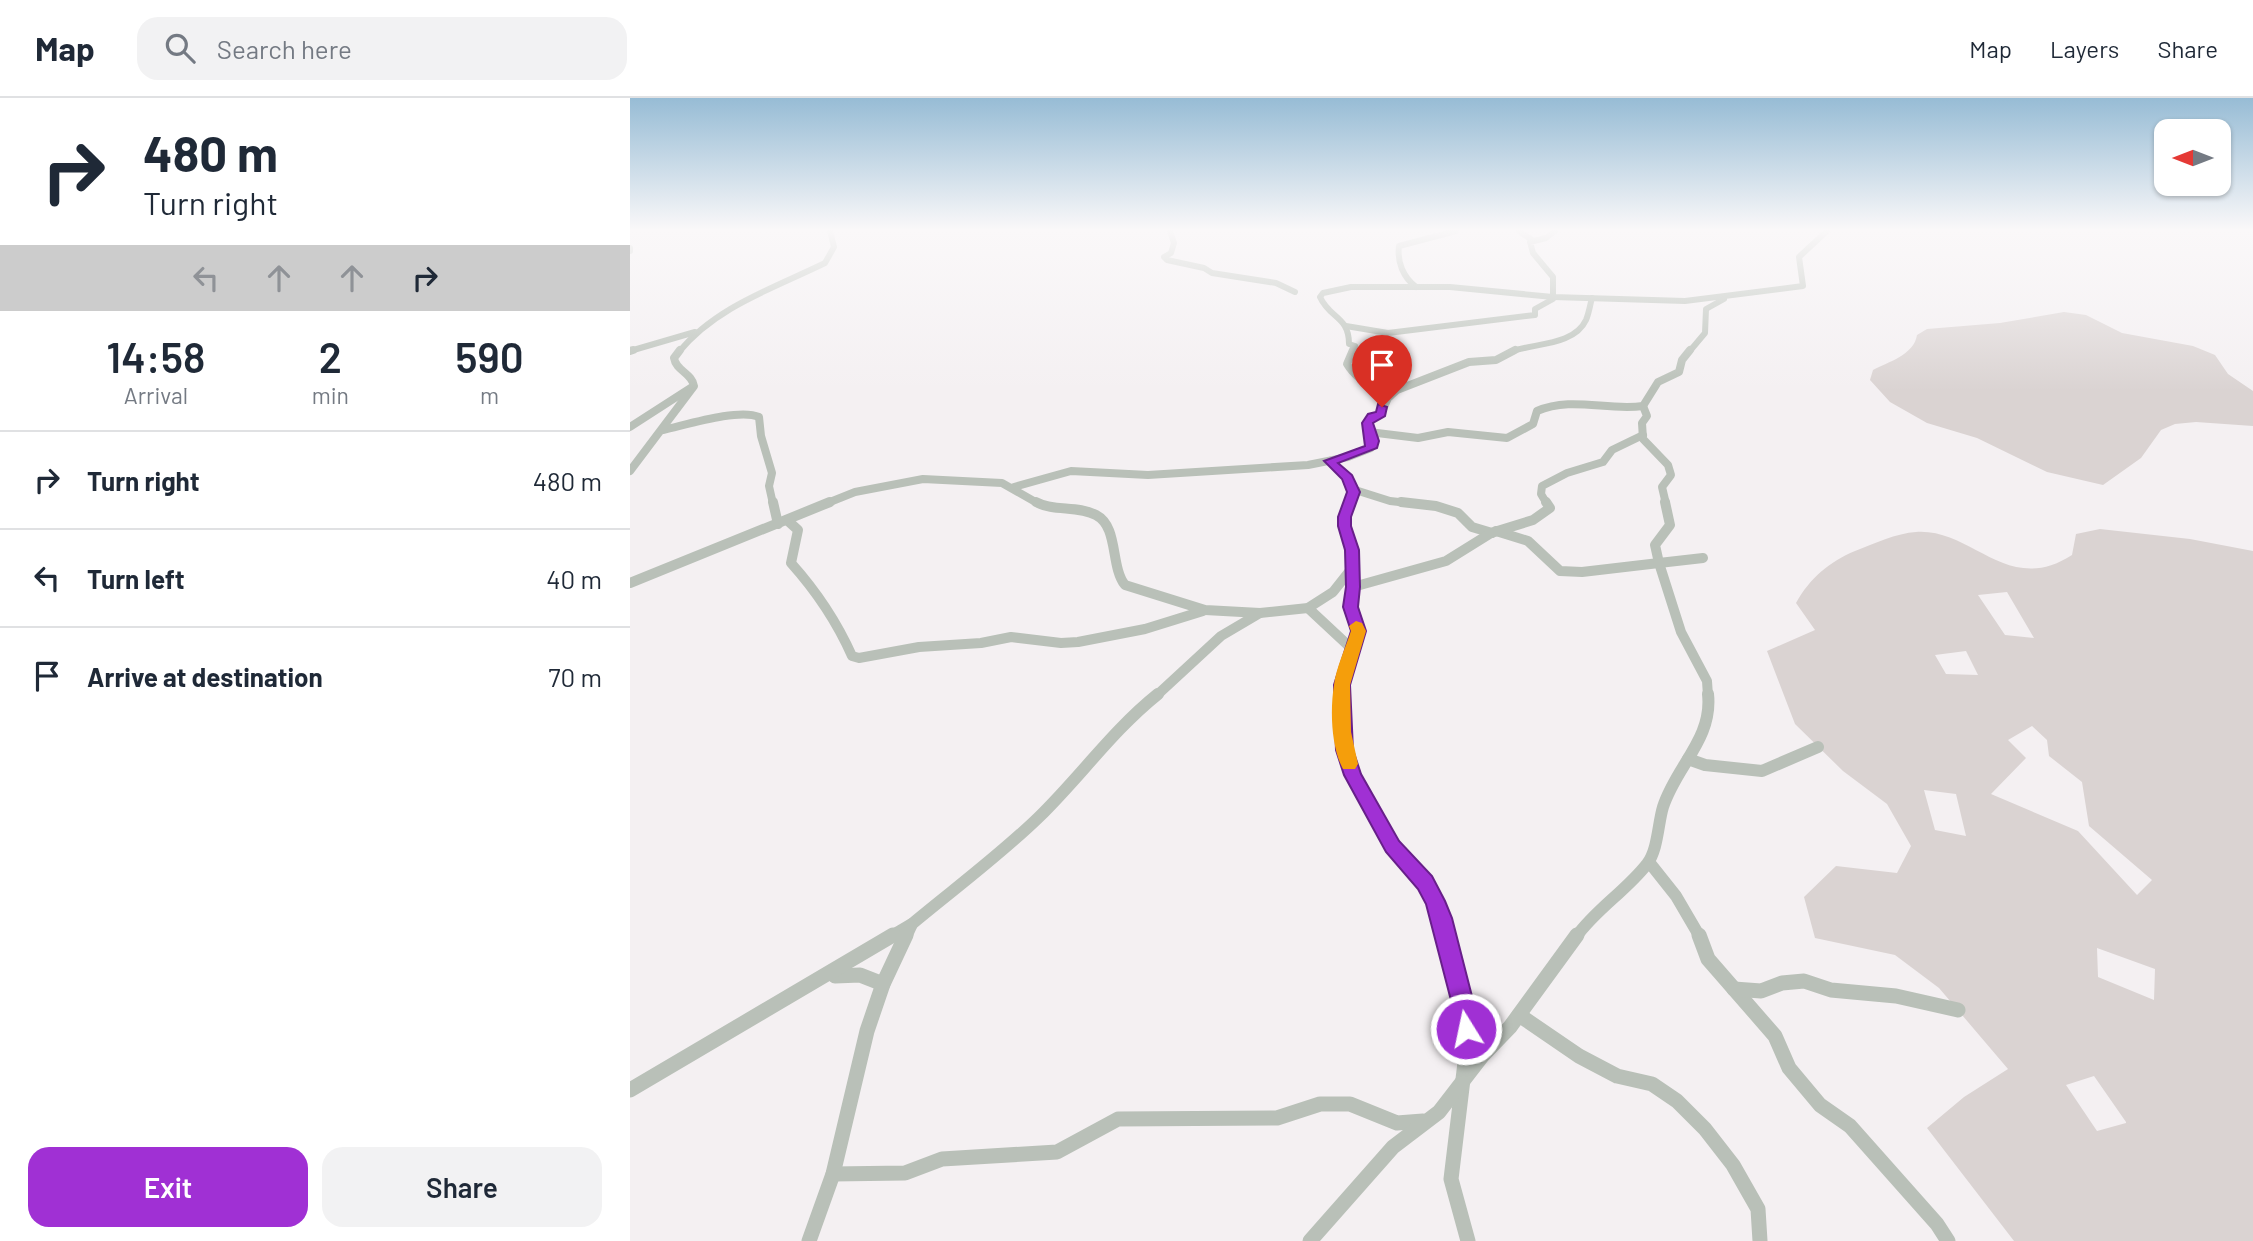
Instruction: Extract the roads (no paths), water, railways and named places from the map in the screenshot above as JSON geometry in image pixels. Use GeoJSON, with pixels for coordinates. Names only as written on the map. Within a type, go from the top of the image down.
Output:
{"type":"FeatureCollection","features":[{"type":"Feature","properties":{"kind":"street"},"geometry":{"type":"LineString","coordinates":[[630,471],[694,386],[693,380],[675,364],[674,358],[695,332],[713,317],[781,284]]}},
{"type":"Feature","properties":{"kind":"street"},"geometry":{"type":"LineString","coordinates":[[1279,284],[1295,292]]}},
{"type":"Feature","properties":{"kind":"street"},"geometry":{"type":"LineString","coordinates":[[1410,284],[1416,287]]}},
{"type":"Feature","properties":{"kind":"street"},"geometry":{"type":"LineString","coordinates":[[1553,284],[1553,297]]}},
{"type":"Feature","properties":{"kind":"street"},"geometry":{"type":"LineString","coordinates":[[1390,396],[1385,391],[1357,381],[1351,373],[1347,364],[1355,346],[1349,344],[1350,338],[1343,320],[1336,317],[1321,301],[1323,293],[1351,287],[1450,287],[1553,297],[1685,301],[1729,297],[1803,284]]}},
{"type":"Feature","properties":{"kind":"street"},"geometry":{"type":"LineString","coordinates":[[1346,326],[1388,333],[1519,319],[1535,315],[1535,309],[1553,297]]}},
{"type":"Feature","properties":{"kind":"street"},"geometry":{"type":"LineString","coordinates":[[1643,406],[1658,383],[1679,372],[1682,360],[1705,333],[1706,309],[1729,297]]}},
{"type":"Feature","properties":{"kind":"street"},"geometry":{"type":"LineString","coordinates":[[1014,487],[1071,471],[1148,475],[1308,465],[1371,448],[1373,441],[1368,423],[1372,417],[1381,414],[1382,407],[1390,396],[1403,385],[1422,382],[1446,369],[1482,359],[1496,360],[1511,351],[1566,336],[1583,327],[1589,315],[1588,308],[1592,298]]}},
{"type":"Feature","properties":{"kind":"street"},"geometry":{"type":"LineString","coordinates":[[630,351],[695,332]]}},
{"type":"Feature","properties":{"kind":"street"},"geometry":{"type":"LineString","coordinates":[[630,427],[678,393],[694,386]]}},
{"type":"Feature","properties":{"kind":"street"},"geometry":{"type":"LineString","coordinates":[[1369,432],[1418,438],[1448,432],[1507,438],[1534,424],[1537,411],[1542,408],[1573,404],[1643,406]]}},
{"type":"Feature","properties":{"kind":"street"},"geometry":{"type":"LineString","coordinates":[[1310,1241],[1393,1147],[1439,1112],[1519,1015],[1586,923],[1649,862],[1664,804],[1704,732],[1710,712],[1707,681],[1681,632],[1655,545],[1671,525],[1662,488],[1671,475],[1668,465],[1643,439],[1642,423],[1647,415],[1643,406]]}},
{"type":"Feature","properties":{"kind":"street"},"geometry":{"type":"LineString","coordinates":[[663,430],[739,415],[759,417],[772,473],[769,486],[783,522],[798,530],[791,563],[817,592],[839,626],[852,656],[859,658],[919,647],[981,643],[1011,637],[1061,643],[1078,642],[1145,629],[1205,610]]}},
{"type":"Feature","properties":{"kind":"street"},"geometry":{"type":"LineString","coordinates":[[1353,587],[1456,556],[1474,541],[1547,513],[1550,508],[1541,494],[1542,486],[1567,472],[1603,462],[1612,450],[1643,435]]}},
{"type":"Feature","properties":{"kind":"street"},"geometry":{"type":"LineString","coordinates":[[1330,461],[1347,478],[1352,489],[1344,517],[1352,550],[1353,587],[1350,607],[1358,631],[1342,685],[1344,750],[1353,775],[1393,846],[1425,883],[1442,918],[1465,1012],[1467,1046],[1451,1179],[1468,1241]]}},
{"type":"Feature","properties":{"kind":"street"},"geometry":{"type":"LineString","coordinates":[[630,583],[855,492],[905,481],[987,482],[1014,487],[1044,506],[1080,509],[1100,516],[1107,525],[1118,576],[1125,585],[1205,610],[1260,613],[1308,608],[1333,592],[1352,568]]}},
{"type":"Feature","properties":{"kind":"street"},"geometry":{"type":"LineString","coordinates":[[1352,489],[1390,501],[1436,506],[1458,513],[1472,527],[1531,540],[1560,571],[1582,572],[1703,558]]}},
{"type":"Feature","properties":{"kind":"street"},"geometry":{"type":"LineString","coordinates":[[1308,608],[1317,613],[1332,632],[1352,649]]}},
{"type":"Feature","properties":{"kind":"street"},"geometry":{"type":"LineString","coordinates":[[630,1090],[825,978],[912,924],[1039,817],[1140,708],[1174,681],[1221,636],[1260,613]]}},
{"type":"Feature","properties":{"kind":"street"},"geometry":{"type":"LineString","coordinates":[[1688,759],[1724,768],[1762,771],[1818,747]]}},
{"type":"Feature","properties":{"kind":"street"},"geometry":{"type":"LineString","coordinates":[[1649,862],[1676,895],[1695,925],[1708,959],[1774,1036],[1789,1068],[1820,1105],[1850,1126],[1937,1224],[1948,1241]]}},
{"type":"Feature","properties":{"kind":"street"},"geometry":{"type":"LineString","coordinates":[[809,1241],[832,1174],[867,1031],[883,984],[912,924]]}},
{"type":"Feature","properties":{"kind":"street"},"geometry":{"type":"LineString","coordinates":[[825,978],[851,972],[869,975],[883,984]]}},
{"type":"Feature","properties":{"kind":"street"},"geometry":{"type":"LineString","coordinates":[[1734,989],[1761,991],[1782,983],[1804,981],[1831,990],[1896,996],[1958,1010]]}},
{"type":"Feature","properties":{"kind":"street"},"geometry":{"type":"LineString","coordinates":[[1519,1015],[1579,1056],[1617,1076],[1652,1084],[1676,1101],[1705,1129],[1733,1165],[1758,1209],[1760,1241]]}},
{"type":"Feature","properties":{"kind":"street"},"geometry":{"type":"LineString","coordinates":[[832,1174],[905,1173],[943,1159],[1057,1152],[1118,1119],[1277,1118],[1320,1104],[1350,1104],[1397,1123],[1426,1121]]}}]}
